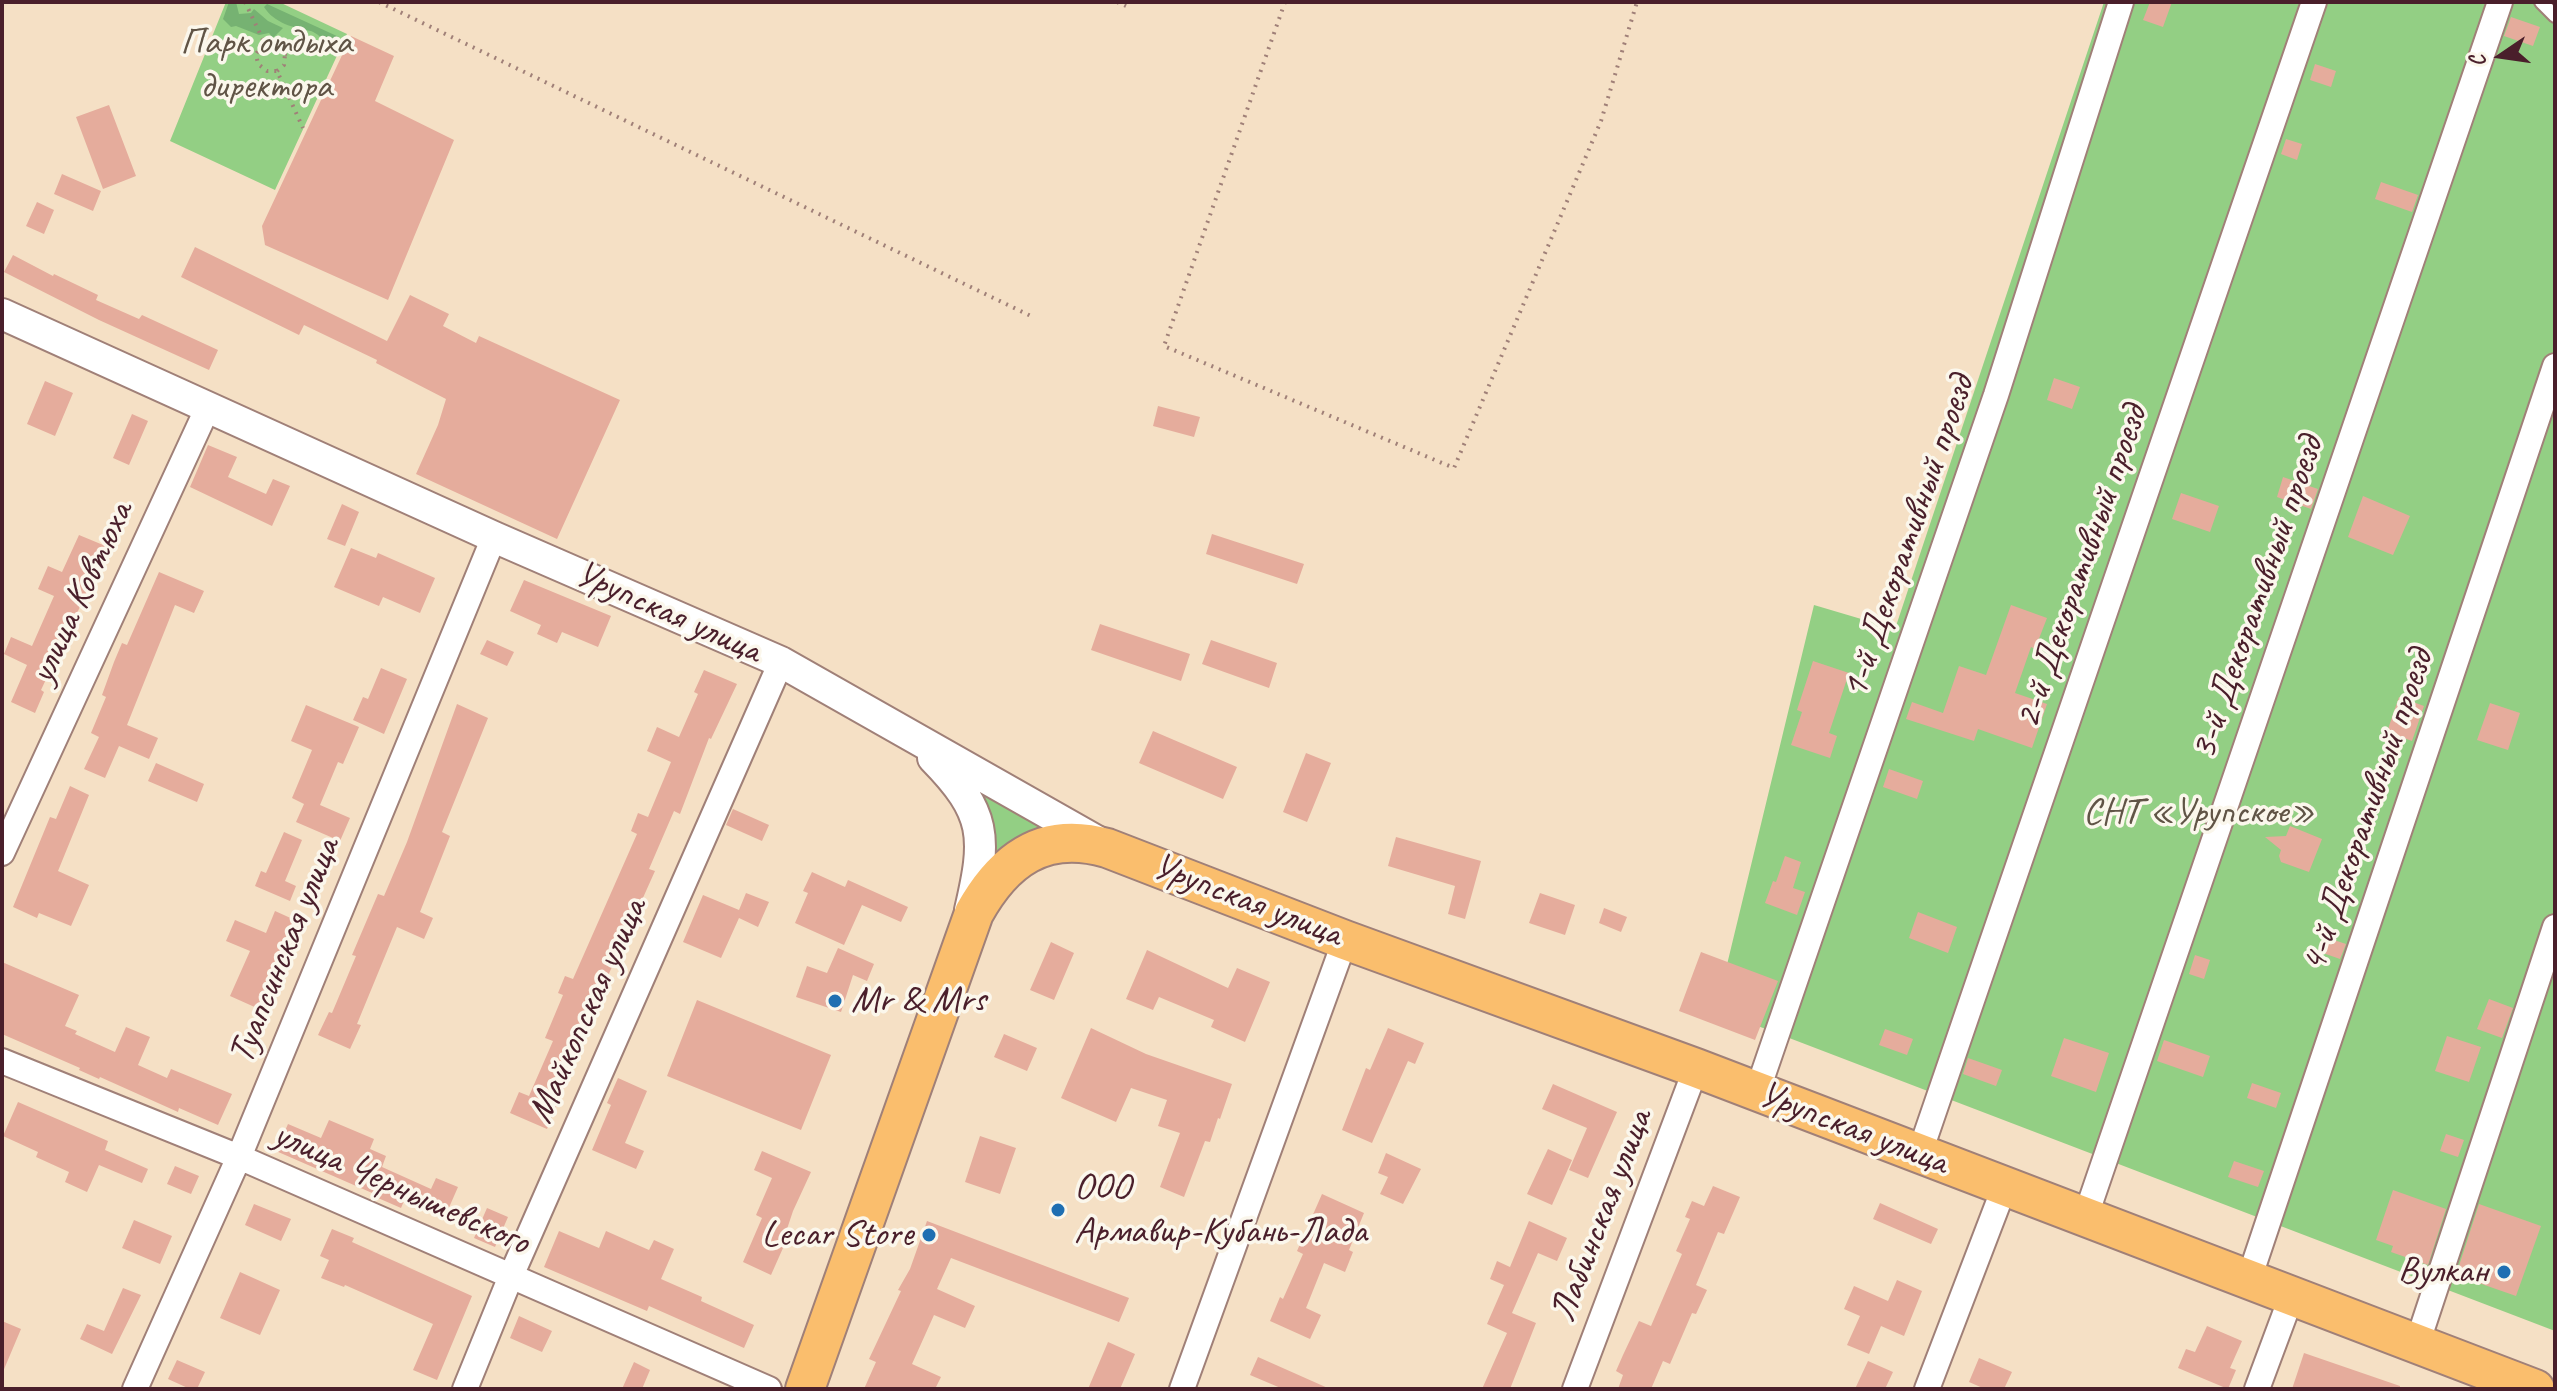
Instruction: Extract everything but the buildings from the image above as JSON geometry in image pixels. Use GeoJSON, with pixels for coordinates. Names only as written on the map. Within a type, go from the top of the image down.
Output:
{"type":"FeatureCollection","features":[{"type":"Feature","properties":{"kind":"main road"},"geometry":{"type":"LineString","coordinates":[[805,1389],[962,944],[986,891],[1022,857],[1051,844],[1072,840],[1107,848]]}},
{"type":"Feature","properties":{"kind":"main road","name":"Урупская улица"},"geometry":{"type":"LineString","coordinates":[[1107,848],[1345,940],[1696,1068],[2535,1389]]}},
{"type":"Feature","properties":{"kind":"street","name":"1-й Декоративный проезд"},"geometry":{"type":"LineString","coordinates":[[1757,1092],[1996,395],[2121,2]]}},
{"type":"Feature","properties":{"kind":"street","name":"2-й Декоративный проезд"},"geometry":{"type":"LineString","coordinates":[[1919,1155],[2314,2]]}},
{"type":"Feature","properties":{"kind":"street","name":"3-й Декоративный проезд"},"geometry":{"type":"LineString","coordinates":[[2085,1218],[2500,2]]}},
{"type":"Feature","properties":{"kind":"street","name":"Урупская улица"},"geometry":{"type":"LineString","coordinates":[[2,314],[494,537],[781,662],[1107,848]]}},
{"type":"Feature","properties":{"kind":"street","name":"4-й Декоративный проезд"},"geometry":{"type":"LineString","coordinates":[[2249,1279],[2555,366]]}},
{"type":"Feature","properties":{"kind":"street","name":"улица Ковтюха"},"geometry":{"type":"LineString","coordinates":[[2,853],[208,407]]}},
{"type":"Feature","properties":{"kind":"street","name":"Туапсинская улица"},"geometry":{"type":"LineString","coordinates":[[135,1389],[239,1157],[494,537]]}},
{"type":"Feature","properties":{"kind":"street","name":"Майкопская улица"},"geometry":{"type":"LineString","coordinates":[[465,1389],[511,1276],[781,662]]}},
{"type":"Feature","properties":{"kind":"street"},"geometry":{"type":"LineString","coordinates":[[902,730],[949,775],[976,814],[981,834],[980,870],[962,944]]}},
{"type":"Feature","properties":{"kind":"street"},"geometry":{"type":"LineString","coordinates":[[2417,1344],[2555,927]]}},
{"type":"Feature","properties":{"kind":"street"},"geometry":{"type":"LineString","coordinates":[[1182,1389],[1345,940]]}},
{"type":"Feature","properties":{"kind":"street","name":"улица Чернышевского"},"geometry":{"type":"LineString","coordinates":[[2,1061],[239,1157],[769,1389]]}},
{"type":"Feature","properties":{"kind":"street","name":"Лабинская улица"},"geometry":{"type":"LineString","coordinates":[[1575,1389],[1696,1068]]}},
{"type":"Feature","properties":{"kind":"street"},"geometry":{"type":"LineString","coordinates":[[1927,1389],[2004,1188]]}},
{"type":"Feature","properties":{"kind":"street"},"geometry":{"type":"LineString","coordinates":[[2257,1389],[2292,1295]]}},
{"type":"Feature","properties":{"kind":"lane"},"geometry":{"type":"LineString","coordinates":[[2541,2],[2555,16]]}},
{"type":"Feature","properties":{"kind":"path"},"geometry":{"type":"LineString","coordinates":[[379,2],[1033,317]]}},
{"type":"Feature","properties":{"kind":"path"},"geometry":{"type":"LineString","coordinates":[[1117,2],[1126,6]]}},
{"type":"Feature","properties":{"kind":"path"},"geometry":{"type":"LineString","coordinates":[[1285,2],[1164,346],[1454,468],[1601,121],[1637,2]]}},
{"type":"Feature","properties":{"kind":"path"},"geometry":{"type":"LineString","coordinates":[[247,6],[265,44]]}},
{"type":"Feature","properties":{"kind":"path"},"geometry":{"type":"LineString","coordinates":[[275,43],[285,54],[284,65],[277,71],[267,71],[258,64],[256,54],[265,44],[275,43]]}},
{"type":"Feature","properties":{"kind":"path"},"geometry":{"type":"LineString","coordinates":[[285,54],[343,43]]}},
{"type":"Feature","properties":{"kind":"path"},"geometry":{"type":"LineString","coordinates":[[277,71],[303,128]]}},
{"type":"Feature","properties":{"kind":"green space","name":"Парк отдыха директора"},"geometry":{"type":"Polygon","coordinates":[[[226,2],[279,2],[347,34],[275,190],[170,141],[226,2]]]}},
{"type":"Feature","properties":{"kind":"green space"},"geometry":{"type":"Polygon","coordinates":[[[229,2],[236,2],[239,14],[251,13],[254,9],[283,28],[273,38],[269,33],[259,35],[231,27],[223,19],[229,2]]]}},
{"type":"Feature","properties":{"kind":"green space","name":"СНТ «Урупское»"},"geometry":{"type":"Polygon","coordinates":[[[2104,2],[2555,2],[2555,1331],[1716,1010],[1814,605],[1895,629],[2104,2]]]}},
{"type":"Feature","properties":{"kind":"green space"},"geometry":{"type":"Polygon","coordinates":[[[267,4],[339,37],[328,42],[313,32],[285,24],[268,13],[264,7],[267,4]]]}},
{"type":"Feature","properties":{"kind":"green space"},"geometry":{"type":"Polygon","coordinates":[[[977,787],[1045,830],[992,862],[991,823],[977,787]]]}},
{"type":"Feature","properties":{"kind":"place","name":"Mr & Mrs"},"geometry":{"type":"Point","coordinates":[835,1001]}},
{"type":"Feature","properties":{"kind":"place","name":"ООО Армавир-Кубань-Лада"},"geometry":{"type":"Point","coordinates":[1058,1210]}},
{"type":"Feature","properties":{"kind":"place","name":"Lecar Store"},"geometry":{"type":"Point","coordinates":[929,1235]}},
{"type":"Feature","properties":{"kind":"place","name":"Вулкан"},"geometry":{"type":"Point","coordinates":[2504,1272]}}]}
